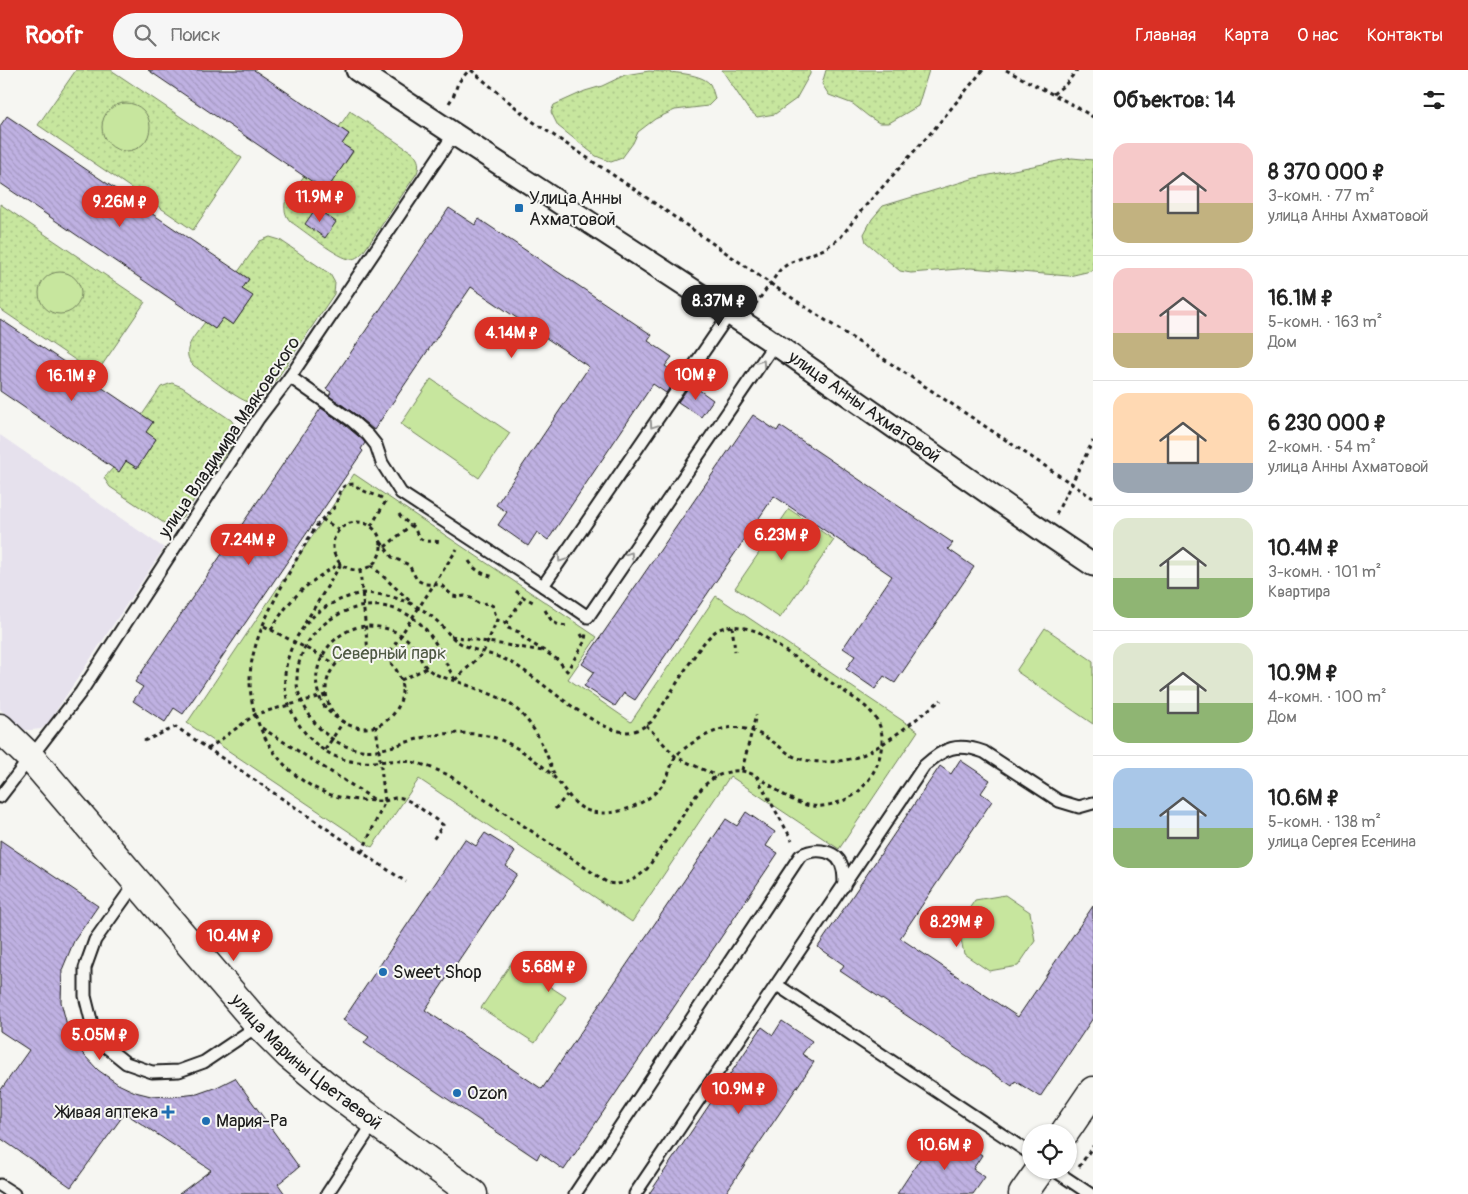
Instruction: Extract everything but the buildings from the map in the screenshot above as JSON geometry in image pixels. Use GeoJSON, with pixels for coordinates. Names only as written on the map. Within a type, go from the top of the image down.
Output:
{"type":"FeatureCollection","features":[{"type":"Feature","properties":{"kind":"street","name":"улица Анны Ахматовой"},"geometry":{"type":"LineString","coordinates":[[357,70],[737,317],[1093,565]]}},
{"type":"Feature","properties":{"kind":"street","name":"улица Марины Цветаевой"},"geometry":{"type":"LineString","coordinates":[[0,728],[31,758],[259,1025],[289,1055],[324,1084],[473,1194]]}},
{"type":"Feature","properties":{"kind":"street"},"geometry":{"type":"LineString","coordinates":[[1070,1124],[1093,1091]]}},
{"type":"Feature","properties":{"kind":"street"},"geometry":{"type":"LineString","coordinates":[[1023,1194],[1034,1179]]}},
{"type":"Feature","properties":{"kind":"lane","name":"улица Владимира Маяковского"},"geometry":{"type":"LineString","coordinates":[[0,797],[81,692],[258,419],[290,377],[454,134]]}},
{"type":"Feature","properties":{"kind":"lane"},"geometry":{"type":"LineString","coordinates":[[538,583],[737,317]]}},
{"type":"Feature","properties":{"kind":"lane"},"geometry":{"type":"LineString","coordinates":[[290,377],[351,420],[368,435],[376,445],[382,464],[401,493],[588,617],[775,343]]}},
{"type":"Feature","properties":{"kind":"lane"},"geometry":{"type":"LineString","coordinates":[[635,1194],[924,766],[938,754],[952,748],[970,747],[984,752],[1059,801],[1079,807],[1093,803]]}},
{"type":"Feature","properties":{"kind":"lane"},"geometry":{"type":"LineString","coordinates":[[575,1194],[800,856],[808,852],[820,850],[838,859],[843,868],[844,886]]}},
{"type":"Feature","properties":{"kind":"lane"},"geometry":{"type":"LineString","coordinates":[[137,881],[96,940],[85,968],[85,996],[92,1024],[105,1046],[126,1063],[152,1072],[179,1071],[204,1062],[259,1025]]}},
{"type":"Feature","properties":{"kind":"lane"},"geometry":{"type":"LineString","coordinates":[[777,985],[1022,1148]]}},
{"type":"Feature","properties":{"kind":"lane"},"geometry":{"type":"LineString","coordinates":[[327,1194],[375,1122]]}},
{"type":"Feature","properties":{"kind":"lane"},"geometry":{"type":"LineString","coordinates":[[1068,1179],[1090,1194]]}},
{"type":"Feature","properties":{"kind":"lane"},"geometry":{"type":"LineString","coordinates":[[0,1185],[14,1194]]}},
{"type":"Feature","properties":{"kind":"path"},"geometry":{"type":"LineString","coordinates":[[436,122],[453,97],[458,83],[470,70],[532,121],[771,284],[1093,498]]}},
{"type":"Feature","properties":{"kind":"path"},"geometry":{"type":"LineString","coordinates":[[737,317],[771,284],[780,270],[789,263],[824,249],[840,238],[861,211],[935,128],[983,70]]}},
{"type":"Feature","properties":{"kind":"path"},"geometry":{"type":"LineString","coordinates":[[1006,70],[1093,117]]}},
{"type":"Feature","properties":{"kind":"path"},"geometry":{"type":"LineString","coordinates":[[1053,94],[1066,84],[1076,70]]}},
{"type":"Feature","properties":{"kind":"path"},"geometry":{"type":"LineString","coordinates":[[1047,534],[1093,441]]}},
{"type":"Feature","properties":{"kind":"path"},"geometry":{"type":"LineString","coordinates":[[393,505],[378,496],[360,490],[354,484],[348,484],[342,488],[333,510],[322,519],[286,578],[264,626],[251,664],[251,696],[266,739],[278,758],[298,777],[315,788],[338,797],[385,801],[400,797],[408,800],[443,825],[432,841]]}},
{"type":"Feature","properties":{"kind":"path"},"geometry":{"type":"LineString","coordinates":[[398,512],[423,541],[438,541],[444,544]]}},
{"type":"Feature","properties":{"kind":"path"},"geometry":{"type":"LineString","coordinates":[[322,519],[338,530]]}},
{"type":"Feature","properties":{"kind":"path"},"geometry":{"type":"LineString","coordinates":[[352,522],[360,522],[374,528],[379,534],[381,542],[382,549],[379,557],[368,568],[352,570],[341,563],[334,554],[333,545],[338,530],[352,522]]}},
{"type":"Feature","properties":{"kind":"path"},"geometry":{"type":"LineString","coordinates":[[385,547],[411,525]]}},
{"type":"Feature","properties":{"kind":"path"},"geometry":{"type":"LineString","coordinates":[[386,658],[465,536]]}},
{"type":"Feature","properties":{"kind":"path"},"geometry":{"type":"LineString","coordinates":[[381,542],[392,557],[409,565],[417,580],[425,584],[441,585],[453,596],[466,596],[474,598],[477,603],[488,603],[493,606],[497,620],[483,653],[454,680]]}},
{"type":"Feature","properties":{"kind":"path"},"geometry":{"type":"LineString","coordinates":[[450,548],[461,552]]}},
{"type":"Feature","properties":{"kind":"path"},"geometry":{"type":"LineString","coordinates":[[466,554],[473,568],[495,577]]}},
{"type":"Feature","properties":{"kind":"path"},"geometry":{"type":"LineString","coordinates":[[271,630],[281,612],[303,588],[320,575],[341,563]]}},
{"type":"Feature","properties":{"kind":"path"},"geometry":{"type":"LineString","coordinates":[[341,563],[294,642],[287,658],[285,688],[289,705],[295,719],[314,743],[344,760],[357,762],[403,761],[436,769],[450,776],[608,882],[618,885],[640,875],[647,868],[699,792],[717,776],[742,770],[755,776],[791,800],[803,805],[818,807],[837,803],[853,796],[867,783],[875,770],[880,757],[882,734],[878,721],[871,711],[756,632],[745,627],[724,627],[715,631],[698,651],[651,722],[633,732],[624,732],[597,722],[510,661],[459,643],[439,623],[418,608],[371,565]]}},
{"type":"Feature","properties":{"kind":"path"},"geometry":{"type":"LineString","coordinates":[[360,570],[368,652]]}},
{"type":"Feature","properties":{"kind":"path"},"geometry":{"type":"LineString","coordinates":[[506,624],[523,598],[538,583]]}},
{"type":"Feature","properties":{"kind":"path"},"geometry":{"type":"LineString","coordinates":[[509,585],[523,598],[535,602]]}},
{"type":"Feature","properties":{"kind":"path"},"geometry":{"type":"LineString","coordinates":[[294,642],[314,615],[344,597],[362,593],[379,594],[396,598],[418,608]]}},
{"type":"Feature","properties":{"kind":"path"},"geometry":{"type":"LineString","coordinates":[[454,680],[435,642],[425,628],[412,617],[400,611],[380,606],[363,606],[345,611],[328,620],[314,632],[304,648],[298,667],[297,685],[302,702],[310,717],[321,730],[345,747],[359,751],[379,750],[428,736],[457,733],[492,737],[540,764],[555,778],[576,804],[587,811],[603,814],[634,806],[651,797],[659,790],[667,778],[676,757],[706,736],[721,729],[736,727],[752,730],[795,757],[824,762],[840,761],[858,757],[882,744],[941,700]]}},
{"type":"Feature","properties":{"kind":"path"},"geometry":{"type":"LineString","coordinates":[[541,606],[551,621],[575,628],[581,633],[585,641]]}},
{"type":"Feature","properties":{"kind":"path"},"geometry":{"type":"LineString","coordinates":[[497,620],[504,622],[508,628],[519,632],[523,638],[558,660],[567,671],[585,641],[588,617]]}},
{"type":"Feature","properties":{"kind":"path"},"geometry":{"type":"LineString","coordinates":[[264,626],[336,664]]}},
{"type":"Feature","properties":{"kind":"path"},"geometry":{"type":"LineString","coordinates":[[343,722],[332,710],[326,695],[326,684],[336,664],[356,652],[377,654],[386,658],[392,664],[401,680],[403,691],[401,703],[387,721],[365,729],[354,727],[343,722],[330,713],[319,697],[317,675],[322,656],[341,636],[355,628],[365,626],[386,628],[401,634],[408,640],[427,668],[441,676],[506,702],[522,714],[536,730],[555,778]]}},
{"type":"Feature","properties":{"kind":"path"},"geometry":{"type":"LineString","coordinates":[[732,626],[735,651]]}},
{"type":"Feature","properties":{"kind":"path"},"geometry":{"type":"LineString","coordinates":[[450,636],[546,652]]}},
{"type":"Feature","properties":{"kind":"path"},"geometry":{"type":"LineString","coordinates":[[401,680],[427,668]]}},
{"type":"Feature","properties":{"kind":"path"},"geometry":{"type":"LineString","coordinates":[[208,749],[256,714],[326,695]]}},
{"type":"Feature","properties":{"kind":"path"},"geometry":{"type":"LineString","coordinates":[[742,770],[756,715]]}},
{"type":"Feature","properties":{"kind":"path"},"geometry":{"type":"LineString","coordinates":[[325,750],[343,722]]}},
{"type":"Feature","properties":{"kind":"path"},"geometry":{"type":"LineString","coordinates":[[646,725],[676,757],[717,776]]}},
{"type":"Feature","properties":{"kind":"path"},"geometry":{"type":"LineString","coordinates":[[362,852],[385,801],[376,726]]}},
{"type":"Feature","properties":{"kind":"path"},"geometry":{"type":"LineString","coordinates":[[144,741],[176,727],[406,882]]}},
{"type":"Feature","properties":{"kind":"path"},"geometry":{"type":"LineString","coordinates":[[261,727],[376,800]]}},
{"type":"Feature","properties":{"kind":"path"},"geometry":{"type":"LineString","coordinates":[[755,776],[800,856]]}},
{"type":"Feature","properties":{"kind":"path"},"geometry":{"type":"LineString","coordinates":[[555,809],[567,795]]}},
{"type":"Feature","properties":{"kind":"shaded area"},"geometry":{"type":"Polygon","coordinates":[[[0,435],[164,548],[48,723],[41,729],[25,730],[0,709],[0,435]]]}},
{"type":"Feature","properties":{"kind":"green space"},"geometry":{"type":"Polygon","coordinates":[[[76,70],[111,70],[242,158],[193,230],[38,125],[76,70]]]}},
{"type":"Feature","properties":{"kind":"green space"},"geometry":{"type":"Polygon","coordinates":[[[722,70],[810,70],[810,74],[796,99],[775,114],[757,117],[748,109],[722,70]]]}},
{"type":"Feature","properties":{"kind":"green space"},"geometry":{"type":"Polygon","coordinates":[[[826,70],[929,70],[918,106],[889,123],[879,123],[853,104],[829,95],[822,84],[826,70]]]}},
{"type":"Feature","properties":{"kind":"green space"},"geometry":{"type":"Polygon","coordinates":[[[649,71],[681,73],[698,77],[710,84],[715,99],[708,106],[675,110],[655,119],[638,132],[633,143],[622,158],[611,162],[596,156],[558,126],[551,112],[554,105],[625,75],[649,71]]]}},
{"type":"Feature","properties":{"kind":"green space"},"geometry":{"type":"Polygon","coordinates":[[[121,103],[131,103],[140,107],[146,113],[149,118],[149,136],[140,147],[131,151],[121,151],[112,147],[106,141],[102,132],[102,122],[106,113],[112,107],[121,103]]]}},
{"type":"Feature","properties":{"kind":"green space"},"geometry":{"type":"Polygon","coordinates":[[[350,111],[413,153],[419,165],[417,173],[364,251],[351,259],[330,250],[291,222],[286,214],[285,206],[285,203],[304,176],[333,180],[353,152],[342,144],[349,134],[339,127],[350,111]]]}},
{"type":"Feature","properties":{"kind":"green space"},"geometry":{"type":"Polygon","coordinates":[[[1072,158],[1093,160],[1093,270],[1091,271],[1069,276],[971,268],[911,273],[900,271],[866,242],[864,234],[872,219],[883,206],[975,178],[1072,158]]]}},
{"type":"Feature","properties":{"kind":"green space"},"geometry":{"type":"Polygon","coordinates":[[[0,204],[145,302],[96,374],[0,309],[0,204]]]}},
{"type":"Feature","properties":{"kind":"green space"},"geometry":{"type":"Polygon","coordinates":[[[270,237],[280,240],[330,274],[335,283],[334,294],[266,395],[258,402],[252,403],[232,393],[194,366],[188,355],[188,349],[193,338],[205,322],[215,329],[223,318],[233,325],[252,297],[242,289],[249,279],[238,272],[260,241],[270,237]]]}},
{"type":"Feature","properties":{"kind":"green space"},"geometry":{"type":"Polygon","coordinates":[[[60,272],[75,278],[81,293],[75,308],[60,314],[45,308],[39,293],[45,278],[60,272]]]}},
{"type":"Feature","properties":{"kind":"green space"},"geometry":{"type":"Polygon","coordinates":[[[431,379],[510,433],[479,478],[401,424],[431,379]]]}},
{"type":"Feature","properties":{"kind":"green space"},"geometry":{"type":"Polygon","coordinates":[[[172,383],[182,387],[231,420],[236,434],[235,440],[183,516],[175,523],[164,523],[110,487],[104,478],[113,468],[119,471],[126,461],[137,468],[156,439],[146,432],[142,415],[161,387],[172,383]]]}},
{"type":"Feature","properties":{"kind":"green space","name":"Северный парк"},"geometry":{"type":"Polygon","coordinates":[[[354,474],[597,637],[568,679],[631,722],[716,596],[918,731],[839,849],[730,776],[632,922],[419,779],[372,847],[187,723],[354,474]]]}},
{"type":"Feature","properties":{"kind":"green space"},"geometry":{"type":"Polygon","coordinates":[[[789,509],[834,540],[780,618],[735,588],[789,509]]]}},
{"type":"Feature","properties":{"kind":"green space"},"geometry":{"type":"Polygon","coordinates":[[[1045,628],[1093,661],[1093,724],[1016,671],[1045,628]]]}},
{"type":"Feature","properties":{"kind":"green space"},"geometry":{"type":"Polygon","coordinates":[[[1005,895],[1030,912],[1035,941],[1018,966],[989,971],[964,954],[958,925],[975,900],[1005,895]]]}},
{"type":"Feature","properties":{"kind":"green space"},"geometry":{"type":"Polygon","coordinates":[[[512,962],[566,997],[535,1043],[481,1008],[512,962]]]}},
{"type":"Feature","properties":{"kind":"place","name":"Улица Анны Ахматовой"},"geometry":{"type":"Point","coordinates":[519,208]}},
{"type":"Feature","properties":{"kind":"place","name":"Sweet Shop"},"geometry":{"type":"Point","coordinates":[383,972]}},
{"type":"Feature","properties":{"kind":"place","name":"Ozon"},"geometry":{"type":"Point","coordinates":[457,1093]}},
{"type":"Feature","properties":{"kind":"place","name":"Живая аптека"},"geometry":{"type":"Point","coordinates":[168,1112]}},
{"type":"Feature","properties":{"kind":"place","name":"Мария-Ра"},"geometry":{"type":"Point","coordinates":[206,1121]}}]}
